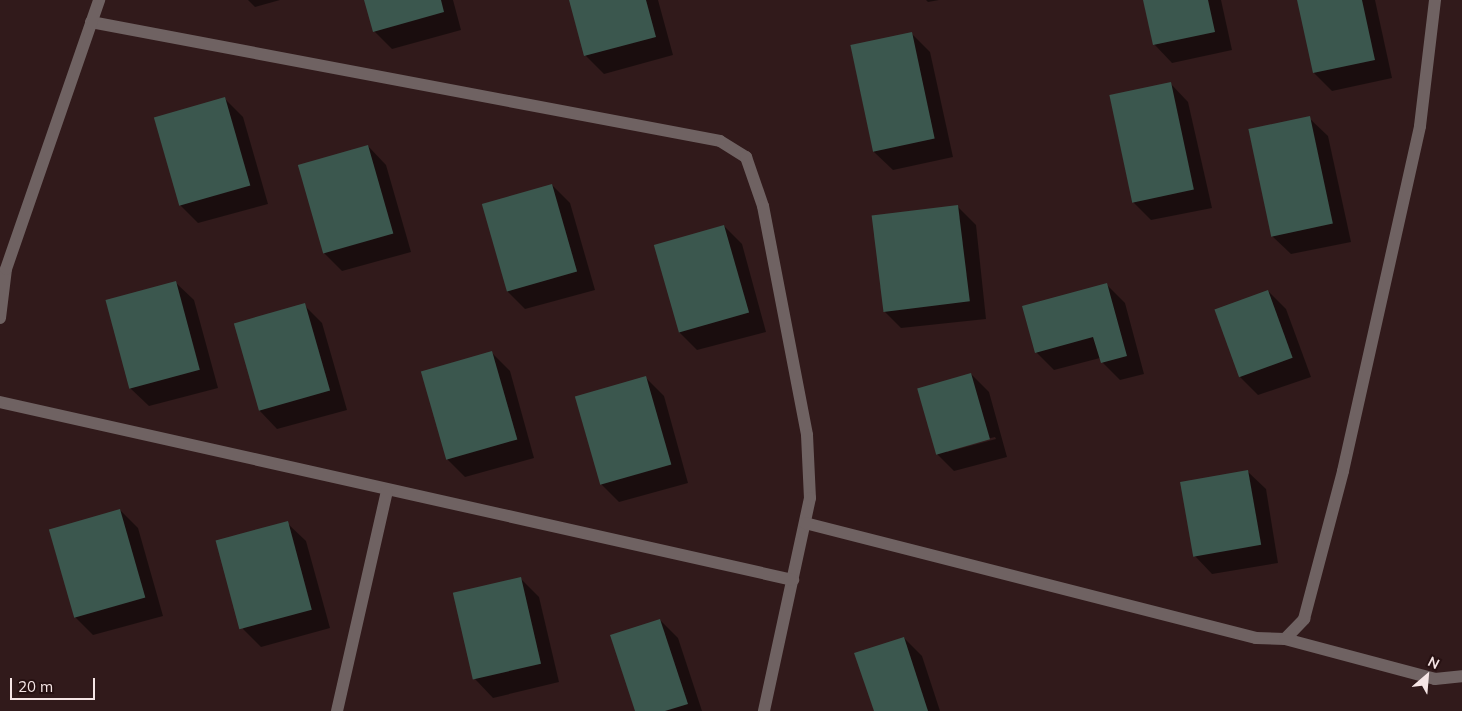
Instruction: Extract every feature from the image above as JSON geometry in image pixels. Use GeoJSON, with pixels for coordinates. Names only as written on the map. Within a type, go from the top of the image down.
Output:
{"type":"FeatureCollection","features":[{"type":"Feature","properties":{"kind":"street"},"geometry":{"type":"LineString","coordinates":[[0,318],[6,269],[99,0]]}},
{"type":"Feature","properties":{"kind":"street"},"geometry":{"type":"LineString","coordinates":[[1285,639],[1304,619],[1342,471],[1420,126],[1435,0]]}},
{"type":"Feature","properties":{"kind":"street"},"geometry":{"type":"LineString","coordinates":[[91,22],[720,141],[746,157],[764,206],[807,435],[810,498],[764,711]]}},
{"type":"Feature","properties":{"kind":"street"},"geometry":{"type":"LineString","coordinates":[[0,402],[793,580]]}},
{"type":"Feature","properties":{"kind":"street"},"geometry":{"type":"LineString","coordinates":[[337,711],[387,490]]}},
{"type":"Feature","properties":{"kind":"street"},"geometry":{"type":"LineString","coordinates":[[805,523],[1256,638],[1285,639],[1435,679],[1462,676]]}},
{"type":"Feature","properties":{"kind":"building"},"geometry":{"type":"Polygon","coordinates":[[[364,0],[441,0],[444,12],[373,32],[364,0]]]}},
{"type":"Feature","properties":{"kind":"building"},"geometry":{"type":"Polygon","coordinates":[[[569,0],[646,0],[656,37],[584,56],[569,0]]]}},
{"type":"Feature","properties":{"kind":"building"},"geometry":{"type":"Polygon","coordinates":[[[1143,0],[1208,0],[1215,32],[1153,45],[1143,0]]]}},
{"type":"Feature","properties":{"kind":"building"},"geometry":{"type":"Polygon","coordinates":[[[1297,0],[1362,0],[1375,60],[1313,73],[1297,0]]]}},
{"type":"Feature","properties":{"kind":"building"},"geometry":{"type":"Polygon","coordinates":[[[912,32],[935,139],[873,152],[850,45],[912,32]]]}},
{"type":"Feature","properties":{"kind":"building"},"geometry":{"type":"Polygon","coordinates":[[[1171,82],[1194,190],[1132,203],[1109,95],[1171,82]]]}},
{"type":"Feature","properties":{"kind":"building"},"geometry":{"type":"Polygon","coordinates":[[[225,97],[250,185],[179,206],[154,117],[225,97]]]}},
{"type":"Feature","properties":{"kind":"building"},"geometry":{"type":"Polygon","coordinates":[[[1310,116],[1333,224],[1271,237],[1248,129],[1310,116]]]}},
{"type":"Feature","properties":{"kind":"building"},"geometry":{"type":"Polygon","coordinates":[[[368,145],[393,233],[323,254],[298,165],[368,145]]]}},
{"type":"Feature","properties":{"kind":"building"},"geometry":{"type":"Polygon","coordinates":[[[552,184],[577,271],[507,292],[482,204],[552,184]]]}},
{"type":"Feature","properties":{"kind":"building"},"geometry":{"type":"Polygon","coordinates":[[[958,205],[970,301],[883,312],[872,216],[958,205]]]}},
{"type":"Feature","properties":{"kind":"building"},"geometry":{"type":"Polygon","coordinates":[[[724,225],[749,312],[679,333],[654,245],[724,225]]]}},
{"type":"Feature","properties":{"kind":"building"},"geometry":{"type":"Polygon","coordinates":[[[176,281],[200,370],[129,389],[105,300],[176,281]]]}},
{"type":"Feature","properties":{"kind":"building"},"geometry":{"type":"Polygon","coordinates":[[[1107,283],[1127,356],[1101,363],[1093,337],[1035,353],[1022,306],[1107,283]]]}},
{"type":"Feature","properties":{"kind":"building"},"geometry":{"type":"Polygon","coordinates":[[[1268,290],[1293,358],[1239,377],[1214,309],[1268,290]]]}},
{"type":"Feature","properties":{"kind":"building"},"geometry":{"type":"Polygon","coordinates":[[[305,303],[330,390],[259,411],[234,323],[305,303]]]}},
{"type":"Feature","properties":{"kind":"building"},"geometry":{"type":"Polygon","coordinates":[[[492,351],[517,439],[446,460],[421,371],[492,351]]]}},
{"type":"Feature","properties":{"kind":"building"},"geometry":{"type":"Polygon","coordinates":[[[971,373],[990,439],[936,455],[917,388],[971,373]]]}},
{"type":"Feature","properties":{"kind":"building"},"geometry":{"type":"Polygon","coordinates":[[[646,376],[671,464],[600,485],[575,396],[646,376]]]}},
{"type":"Feature","properties":{"kind":"building"},"geometry":{"type":"Polygon","coordinates":[[[1248,470],[1261,545],[1193,557],[1180,482],[1248,470]]]}},
{"type":"Feature","properties":{"kind":"building"},"geometry":{"type":"Polygon","coordinates":[[[120,509],[145,597],[74,618],[49,529],[120,509]]]}},
{"type":"Feature","properties":{"kind":"building"},"geometry":{"type":"Polygon","coordinates":[[[288,521],[312,610],[239,629],[216,540],[288,521]]]}},
{"type":"Feature","properties":{"kind":"building"},"geometry":{"type":"Polygon","coordinates":[[[521,577],[541,664],[473,679],[453,593],[521,577]]]}},
{"type":"Feature","properties":{"kind":"building"},"geometry":{"type":"Polygon","coordinates":[[[660,619],[688,704],[665,711],[635,711],[610,635],[660,619]]]}},
{"type":"Feature","properties":{"kind":"building"},"geometry":{"type":"Polygon","coordinates":[[[904,637],[928,711],[874,711],[854,653],[904,637]]]}}]}
